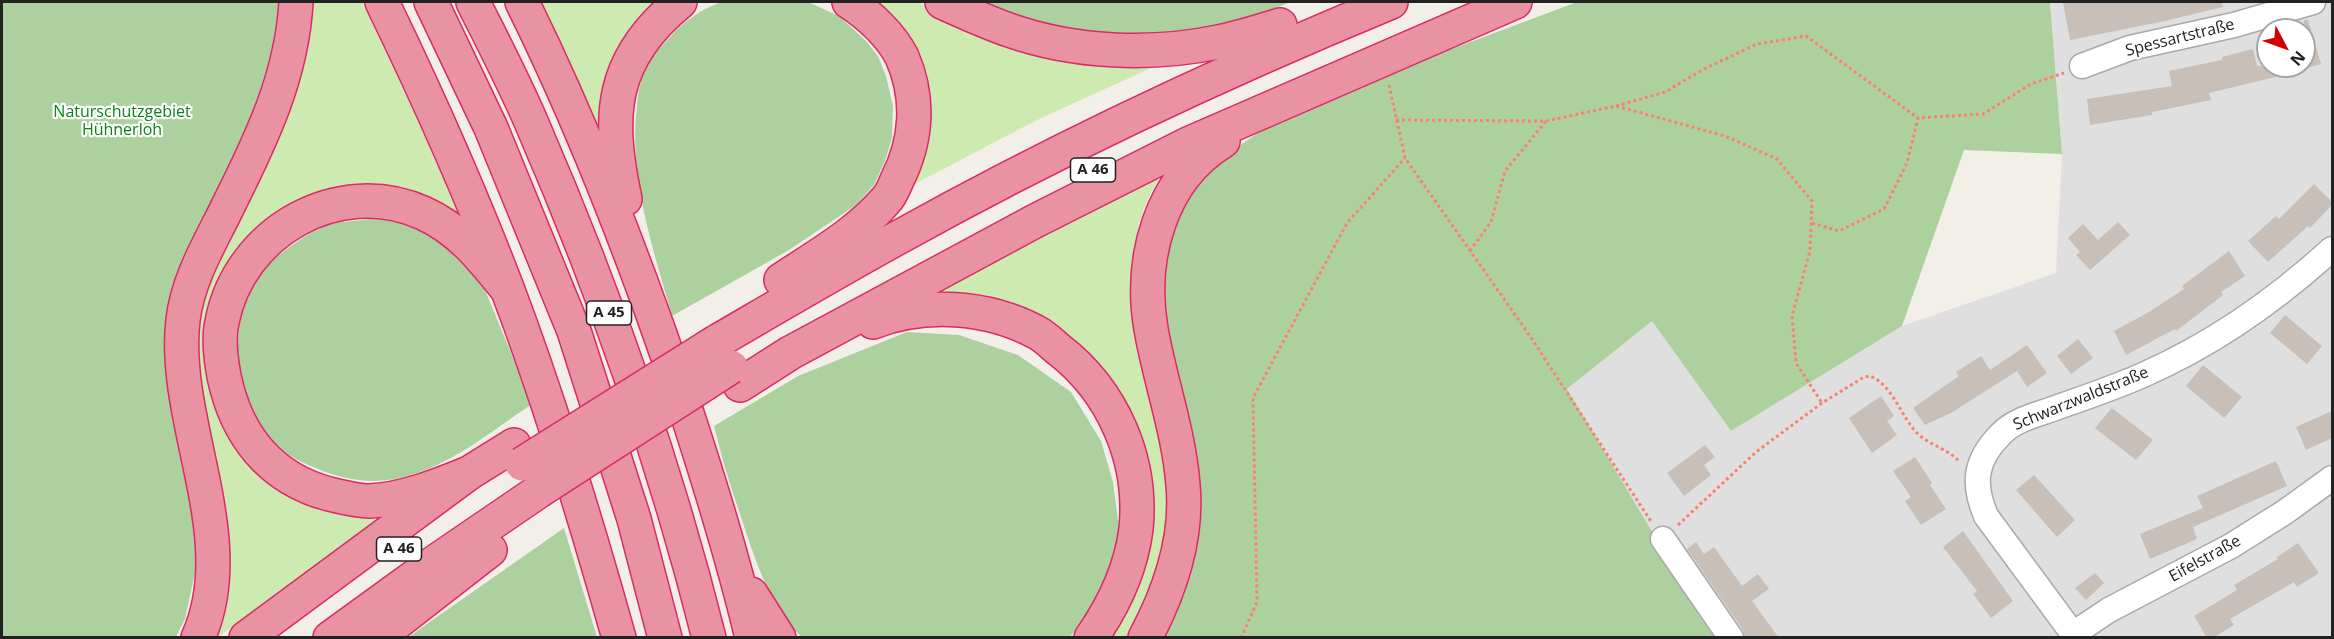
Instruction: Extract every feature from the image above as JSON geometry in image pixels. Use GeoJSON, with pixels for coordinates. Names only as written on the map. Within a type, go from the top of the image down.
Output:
{"type":"FeatureCollection","features":[{"type":"Feature","properties":{"kind":"highway"},"geometry":{"type":"LineString","coordinates":[[198,638],[212,587],[212,551],[208,505],[183,374],[183,319],[189,291],[206,248],[274,108],[287,62],[295,22],[296,2]]}},
{"type":"Feature","properties":{"kind":"highway"},"geometry":{"type":"LineString","coordinates":[[382,2],[449,145],[506,288],[595,552],[619,638]]}},
{"type":"Feature","properties":{"kind":"highway","name":"A 45"},"geometry":{"type":"LineString","coordinates":[[432,2],[491,128],[573,331],[634,519],[665,638]]}},
{"type":"Feature","properties":{"kind":"highway","name":"A 45"},"geometry":{"type":"LineString","coordinates":[[473,2],[532,123],[607,306],[668,494],[709,638]]}},
{"type":"Feature","properties":{"kind":"highway"},"geometry":{"type":"LineString","coordinates":[[522,2],[562,82],[644,285],[706,470],[734,564],[752,638]]}},
{"type":"Feature","properties":{"kind":"highway"},"geometry":{"type":"LineString","coordinates":[[644,285],[616,156],[615,109],[625,71],[641,39],[680,2]]}},
{"type":"Feature","properties":{"kind":"highway"},"geometry":{"type":"LineString","coordinates":[[724,354],[781,280],[861,225],[888,199],[907,162],[915,129],[912,89],[901,56],[881,29],[849,2]]}},
{"type":"Feature","properties":{"kind":"highway"},"geometry":{"type":"LineString","coordinates":[[942,2],[1011,31],[1059,43],[1102,49],[1144,50],[1185,47],[1218,42],[1280,25]]}},
{"type":"Feature","properties":{"kind":"highway"},"geometry":{"type":"LineString","coordinates":[[781,280],[918,203],[1050,134],[1280,25],[1334,2]]}},
{"type":"Feature","properties":{"kind":"highway","name":"A 46"},"geometry":{"type":"LineString","coordinates":[[330,638],[432,564],[545,499],[724,354],[902,235],[1062,152],[1195,87],[1288,44],[1391,2]]}},
{"type":"Feature","properties":{"kind":"highway","name":"A 46"},"geometry":{"type":"LineString","coordinates":[[279,638],[518,454],[905,266],[1199,116],[1468,2]]}},
{"type":"Feature","properties":{"kind":"highway"},"geometry":{"type":"LineString","coordinates":[[790,353],[1047,215],[1188,144],[1515,2]]}},
{"type":"Feature","properties":{"kind":"highway"},"geometry":{"type":"LineString","coordinates":[[1145,638],[1162,602],[1177,560],[1183,522],[1183,486],[1176,438],[1151,327],[1148,282],[1154,238],[1161,213],[1191,167],[1212,148],[1349,73]]}},
{"type":"Feature","properties":{"kind":"highway"},"geometry":{"type":"LineString","coordinates":[[506,288],[475,249],[452,230],[423,213],[394,203],[364,199],[338,203],[305,214],[275,232],[249,259],[232,289],[221,323],[221,361],[229,399],[248,437],[273,466],[306,488],[339,497],[369,501],[426,490],[518,454]]}},
{"type":"Feature","properties":{"kind":"highway"},"geometry":{"type":"LineString","coordinates":[[724,354],[790,353],[884,317],[924,309],[961,310],[996,316],[1037,333],[1069,357],[1098,387],[1116,417],[1130,454],[1136,494],[1136,529],[1127,566],[1108,614],[1091,638]]}},
{"type":"Feature","properties":{"kind":"highway"},"geometry":{"type":"LineString","coordinates":[[246,638],[469,472]]}},
{"type":"Feature","properties":{"kind":"highway"},"geometry":{"type":"LineString","coordinates":[[377,638],[490,550],[545,499]]}},
{"type":"Feature","properties":{"kind":"highway"},"geometry":{"type":"LineString","coordinates":[[367,638],[490,550]]}},
{"type":"Feature","properties":{"kind":"highway"},"geometry":{"type":"LineString","coordinates":[[734,564],[779,638]]}},
{"type":"Feature","properties":{"kind":"street","name":"Spessartstraße"},"geometry":{"type":"LineString","coordinates":[[2082,66],[2130,48],[2234,25],[2313,2]]}},
{"type":"Feature","properties":{"kind":"street","name":"Schwarzwaldstraße"},"geometry":{"type":"LineString","coordinates":[[1977,481],[1982,458],[2003,431],[2021,421],[2120,385],[2182,355],[2285,288],[2332,249]]}},
{"type":"Feature","properties":{"kind":"street","name":"Eifelstraße"},"geometry":{"type":"LineString","coordinates":[[2075,636],[2109,610],[2231,546],[2285,512],[2332,478]]}},
{"type":"Feature","properties":{"kind":"street"},"geometry":{"type":"LineString","coordinates":[[1977,481],[1978,497],[1986,516],[2075,636]]}},
{"type":"Feature","properties":{"kind":"street"},"geometry":{"type":"LineString","coordinates":[[1664,539],[1731,638]]}},
{"type":"Feature","properties":{"kind":"path"},"geometry":{"type":"LineString","coordinates":[[1396,120],[1546,121],[1616,106],[1665,92],[1704,69],[1757,44],[1806,36],[1918,118],[1983,114],[2031,84],[2082,66]]}},
{"type":"Feature","properties":{"kind":"path"},"geometry":{"type":"LineString","coordinates":[[1388,80],[1405,158],[1530,336],[1664,539],[1756,452],[1822,403],[1864,377],[1876,378],[1918,434],[1954,456],[1977,481]]}},
{"type":"Feature","properties":{"kind":"path"},"geometry":{"type":"LineString","coordinates":[[1616,106],[1725,136],[1777,159],[1812,201],[1810,251],[1792,316],[1796,363],[1822,403]]}},
{"type":"Feature","properties":{"kind":"path"},"geometry":{"type":"LineString","coordinates":[[1811,223],[1839,231],[1884,209],[1907,163],[1918,118]]}},
{"type":"Feature","properties":{"kind":"path"},"geometry":{"type":"LineString","coordinates":[[1470,251],[1491,222],[1504,171],[1546,121]]}},
{"type":"Feature","properties":{"kind":"path"},"geometry":{"type":"LineString","coordinates":[[1241,638],[1257,602],[1253,398],[1347,223],[1405,158]]}},
{"type":"Feature","properties":{"kind":"shaded area"},"geometry":{"type":"Polygon","coordinates":[[[2050,2],[2332,2],[2332,637],[1731,637],[1657,540],[1566,390],[1652,320],[1731,431],[1902,326],[2056,273],[2062,154],[2050,2]]]}},
{"type":"Feature","properties":{"kind":"green space","name":"Naturschutzgebiet Hühnerloh"},"geometry":{"type":"Polygon","coordinates":[[[2,2],[281,2],[272,51],[243,144],[191,248],[197,563],[185,619],[176,637],[2,637],[2,2]]]}},
{"type":"Feature","properties":{"kind":"green space"},"geometry":{"type":"Polygon","coordinates":[[[308,2],[363,2],[466,226],[376,190],[223,278],[242,449],[398,507],[214,638],[196,396],[196,314],[308,2]]]}},
{"type":"Feature","properties":{"kind":"green space"},"geometry":{"type":"Polygon","coordinates":[[[538,2],[658,2],[604,151],[538,2]]]}},
{"type":"Feature","properties":{"kind":"green space"},"geometry":{"type":"Polygon","coordinates":[[[722,2],[808,2],[839,16],[865,40],[878,56],[886,76],[893,106],[892,138],[874,185],[856,205],[789,250],[672,316],[650,238],[639,186],[635,132],[639,92],[647,66],[670,37],[693,16],[722,2]]]}},
{"type":"Feature","properties":{"kind":"green space"},"geometry":{"type":"Polygon","coordinates":[[[867,2],[918,2],[960,22],[1173,58],[1035,121],[909,187],[922,150],[867,2]]]}},
{"type":"Feature","properties":{"kind":"green space"},"geometry":{"type":"Polygon","coordinates":[[[971,2],[1290,2],[1239,24],[1171,34],[1132,35],[1060,28],[1018,19],[971,2]]]}},
{"type":"Feature","properties":{"kind":"green space"},"geometry":{"type":"Polygon","coordinates":[[[1577,2],[2050,2],[2062,154],[1964,150],[1902,326],[1731,431],[1652,321],[1567,389],[1657,540],[1721,637],[1158,638],[1178,597],[1174,379],[1160,275],[1178,210],[1212,165],[1259,132],[1369,80],[1577,2]]]}},
{"type":"Feature","properties":{"kind":"green space"},"geometry":{"type":"Polygon","coordinates":[[[1166,168],[1151,192],[1138,227],[1133,268],[1169,484],[1162,565],[1141,616],[1127,637],[1102,637],[1136,436],[970,295],[940,292],[917,293],[1166,168]]]}},
{"type":"Feature","properties":{"kind":"green space"},"geometry":{"type":"Polygon","coordinates":[[[368,219],[396,221],[427,234],[458,255],[483,285],[532,404],[456,455],[424,471],[395,479],[373,481],[351,479],[310,466],[281,449],[268,438],[252,412],[244,390],[239,368],[238,345],[240,322],[246,300],[257,280],[271,262],[316,230],[337,223],[368,219]]]}},
{"type":"Feature","properties":{"kind":"green space"},"geometry":{"type":"Polygon","coordinates":[[[907,332],[959,335],[1018,355],[1071,392],[1101,441],[1113,482],[1119,528],[1118,560],[1108,585],[1070,637],[801,637],[771,595],[757,564],[714,426],[798,376],[907,332]]]}},
{"type":"Feature","properties":{"kind":"green space"},"geometry":{"type":"Polygon","coordinates":[[[564,528],[597,637],[409,637],[414,633],[564,528]]]}},
{"type":"Feature","properties":{"kind":"building"},"geometry":{"type":"Polygon","coordinates":[[[2222,2],[2223,7],[2070,40],[2063,3],[2222,2]]]}},
{"type":"Feature","properties":{"kind":"building"},"geometry":{"type":"Polygon","coordinates":[[[2316,47],[2321,64],[2316,65],[2316,47]]]}},
{"type":"Feature","properties":{"kind":"building"},"geometry":{"type":"Polygon","coordinates":[[[2253,49],[2256,78],[2271,78],[2209,93],[2211,100],[2152,112],[2152,115],[2090,125],[2087,99],[2172,86],[2169,71],[2222,60],[2222,57],[2253,49]]]}},
{"type":"Feature","properties":{"kind":"building"},"geometry":{"type":"Polygon","coordinates":[[[2314,184],[2332,202],[2332,205],[2310,228],[2308,226],[2268,262],[2248,241],[2276,216],[2279,219],[2314,184]]]}},
{"type":"Feature","properties":{"kind":"building"},"geometry":{"type":"Polygon","coordinates":[[[2118,222],[2130,235],[2090,270],[2076,255],[2080,252],[2068,238],[2083,224],[2098,240],[2118,222]]]}},
{"type":"Feature","properties":{"kind":"building"},"geometry":{"type":"Polygon","coordinates":[[[2229,251],[2245,276],[2221,292],[2223,295],[2176,331],[2175,329],[2126,355],[2114,331],[2184,289],[2182,286],[2229,251]]]}},
{"type":"Feature","properties":{"kind":"building"},"geometry":{"type":"Polygon","coordinates":[[[2285,315],[2322,346],[2307,364],[2270,333],[2285,315]]]}},
{"type":"Feature","properties":{"kind":"building"},"geometry":{"type":"Polygon","coordinates":[[[2078,339],[2093,358],[2071,374],[2057,356],[2078,339]]]}},
{"type":"Feature","properties":{"kind":"building"},"geometry":{"type":"Polygon","coordinates":[[[2027,345],[2047,373],[2027,387],[2017,371],[1951,413],[1925,425],[1913,408],[1959,376],[1956,372],[1981,356],[1990,370],[2027,345]]]}},
{"type":"Feature","properties":{"kind":"building"},"geometry":{"type":"Polygon","coordinates":[[[2203,365],[2242,397],[2224,418],[2186,386],[2203,365]]]}},
{"type":"Feature","properties":{"kind":"building"},"geometry":{"type":"Polygon","coordinates":[[[1881,396],[1894,416],[1887,421],[1897,435],[1872,453],[1849,418],[1881,396]]]}},
{"type":"Feature","properties":{"kind":"building"},"geometry":{"type":"Polygon","coordinates":[[[2112,408],[2153,440],[2136,460],[2095,428],[2112,408]]]}},
{"type":"Feature","properties":{"kind":"building"},"geometry":{"type":"Polygon","coordinates":[[[2332,411],[2332,438],[2306,450],[2296,427],[2332,411]]]}},
{"type":"Feature","properties":{"kind":"building"},"geometry":{"type":"Polygon","coordinates":[[[1705,445],[1715,457],[1704,465],[1711,475],[1684,496],[1667,473],[1705,445]]]}},
{"type":"Feature","properties":{"kind":"building"},"geometry":{"type":"Polygon","coordinates":[[[1915,457],[1946,509],[1921,525],[1905,501],[1911,497],[1893,471],[1915,457]]]}},
{"type":"Feature","properties":{"kind":"building"},"geometry":{"type":"Polygon","coordinates":[[[2276,461],[2287,486],[2193,527],[2197,539],[2150,559],[2140,534],[2203,508],[2197,496],[2276,461]]]}},
{"type":"Feature","properties":{"kind":"building"},"geometry":{"type":"Polygon","coordinates":[[[2034,475],[2075,520],[2057,537],[2016,490],[2034,475]]]}},
{"type":"Feature","properties":{"kind":"building"},"geometry":{"type":"Polygon","coordinates":[[[1963,531],[2013,601],[1991,618],[1973,594],[1977,591],[1943,547],[1963,531]]]}},
{"type":"Feature","properties":{"kind":"building"},"geometry":{"type":"Polygon","coordinates":[[[1696,542],[1704,554],[1714,547],[1742,586],[1758,574],[1769,589],[1752,601],[1779,638],[1745,638],[1743,630],[1687,549],[1696,542]]]}},
{"type":"Feature","properties":{"kind":"building"},"geometry":{"type":"Polygon","coordinates":[[[2298,543],[2319,573],[2297,587],[2294,582],[2230,619],[2234,625],[2213,638],[2207,638],[2194,616],[2237,590],[2234,585],[2278,559],[2277,557],[2298,543]]]}},
{"type":"Feature","properties":{"kind":"building"},"geometry":{"type":"Polygon","coordinates":[[[2095,573],[2104,583],[2086,600],[2075,588],[2095,573]]]}}]}
